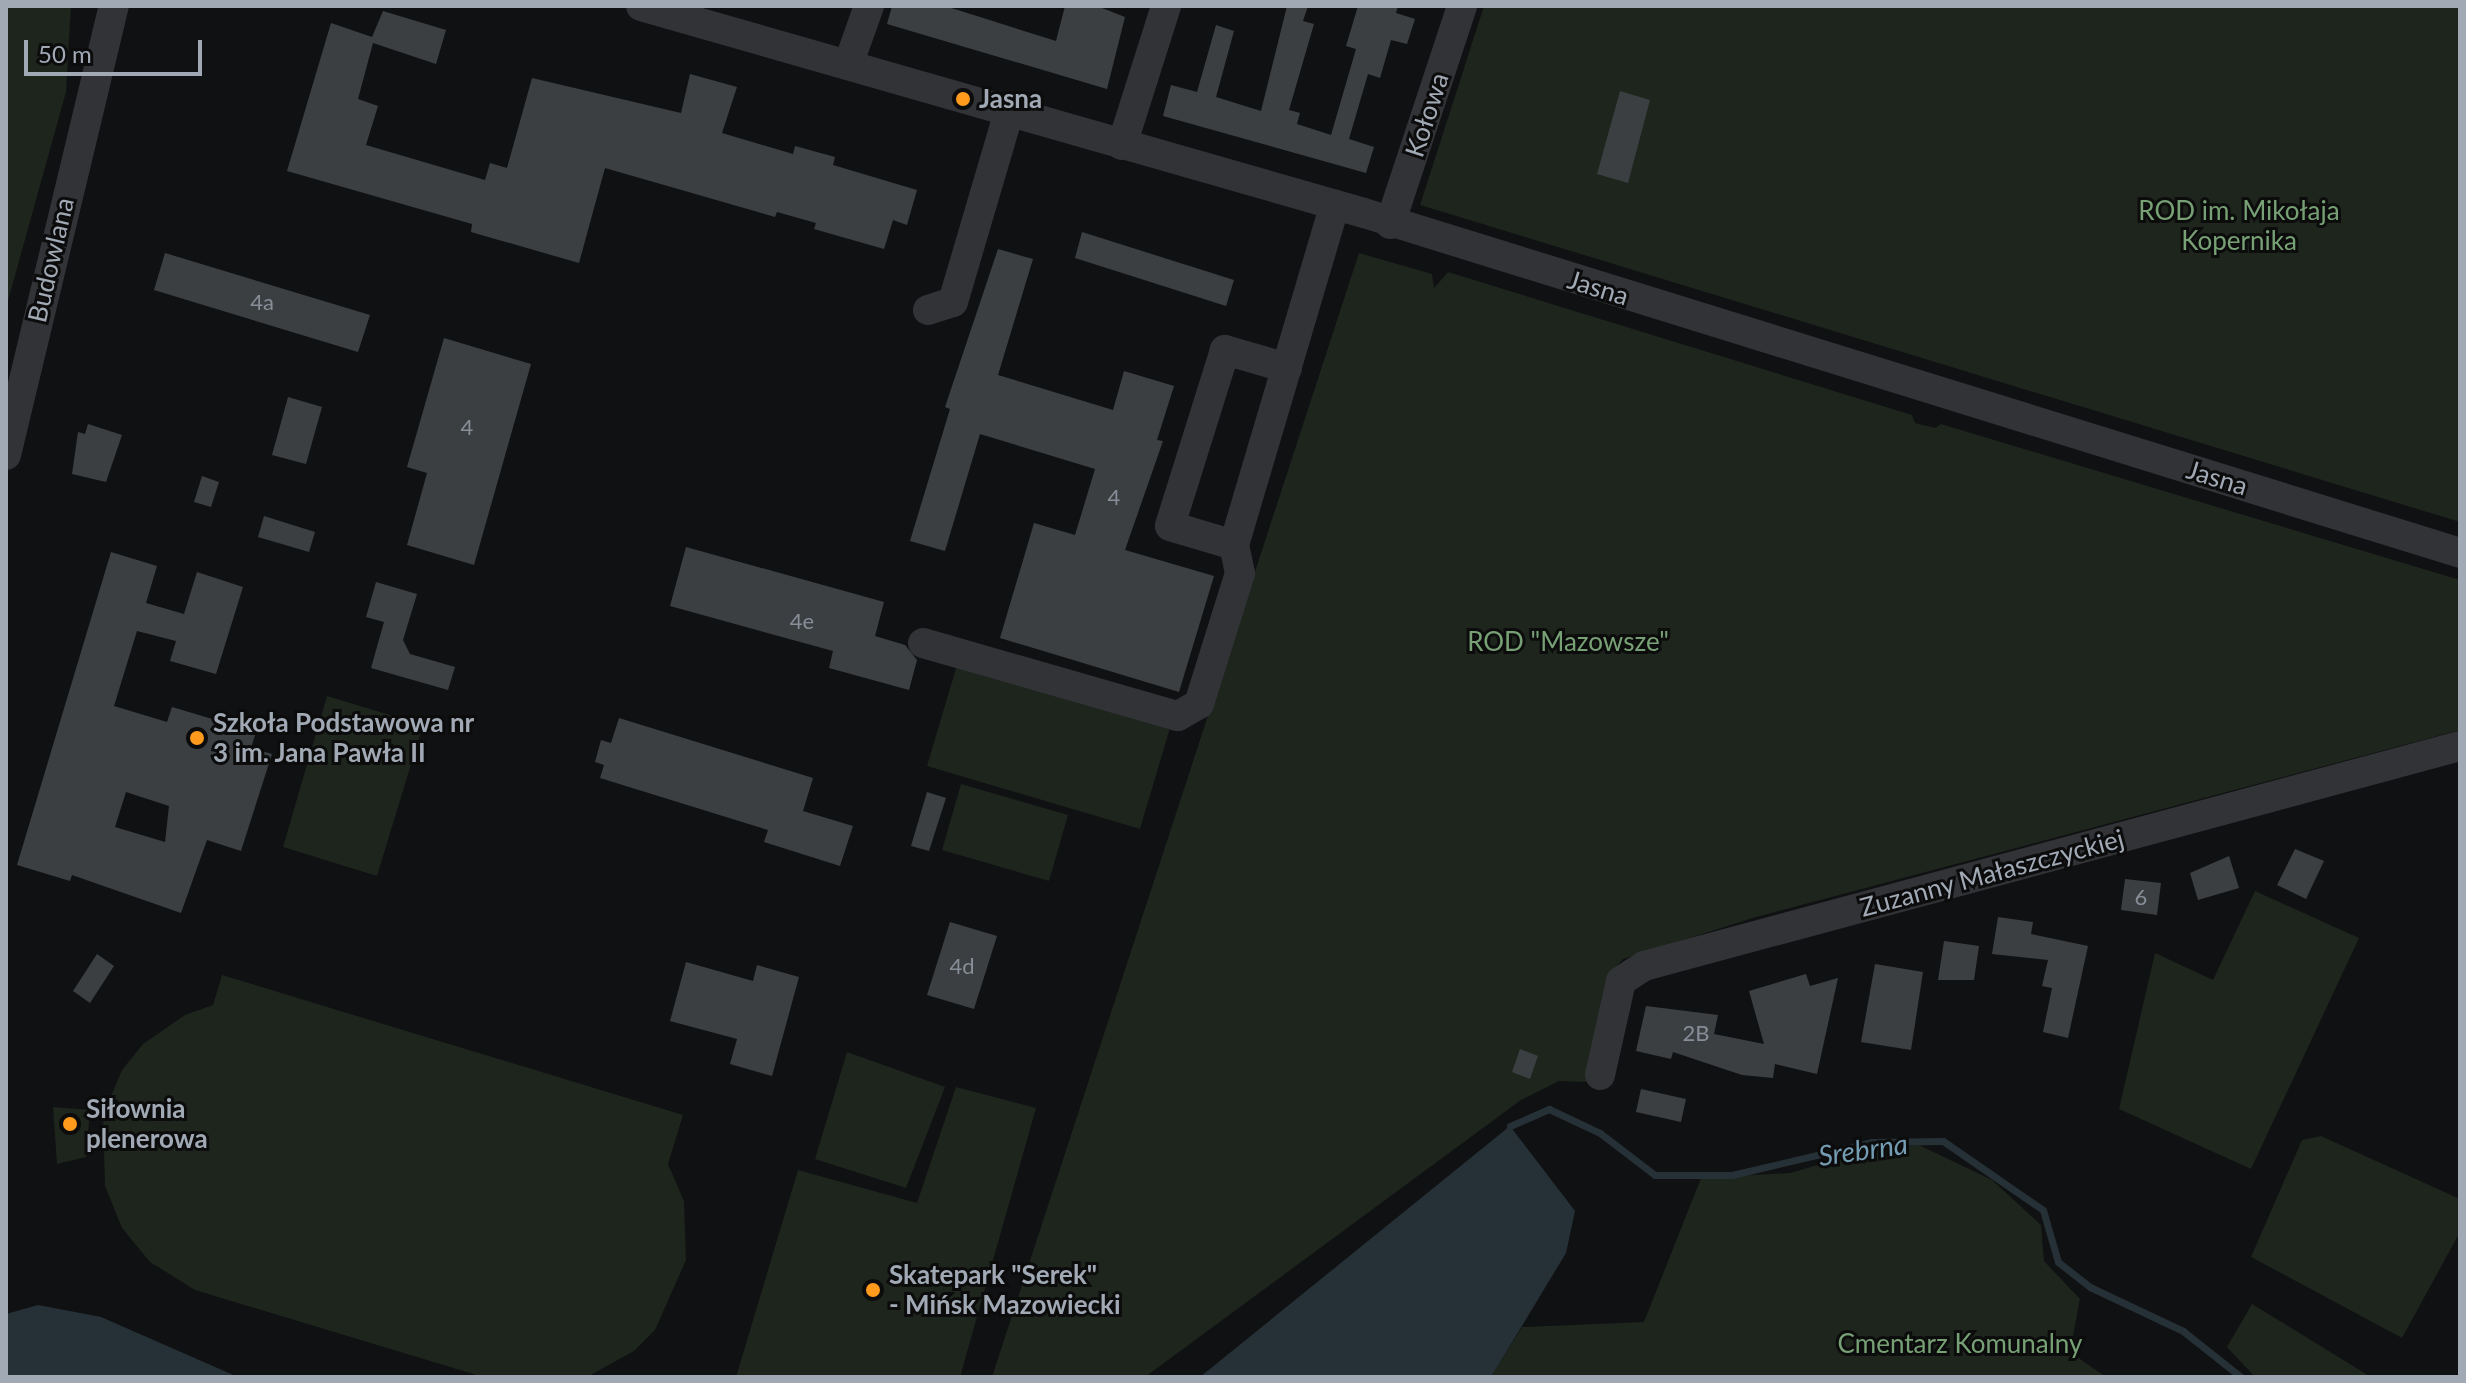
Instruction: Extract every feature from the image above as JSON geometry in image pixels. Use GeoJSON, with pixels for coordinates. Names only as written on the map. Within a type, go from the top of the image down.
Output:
{"type":"FeatureCollection","features":[{"type":"Feature","properties":{"kind":"street","name":"Budowlana"},"geometry":{"type":"LineString","coordinates":[[93,6],[96,65]]}},
{"type":"Feature","properties":{"kind":"street","name":"Budowlana"},"geometry":{"type":"LineString","coordinates":[[6,455],[96,65],[114,6]]}},
{"type":"Feature","properties":{"kind":"street","name":"Jasna"},"geometry":{"type":"LineString","coordinates":[[641,6],[1335,205],[2460,553]]}},
{"type":"Feature","properties":{"kind":"street"},"geometry":{"type":"LineString","coordinates":[[848,65],[869,6]]}},
{"type":"Feature","properties":{"kind":"street"},"geometry":{"type":"LineString","coordinates":[[1122,145],[1166,6]]}},
{"type":"Feature","properties":{"kind":"street","name":"Kołowa"},"geometry":{"type":"LineString","coordinates":[[1390,224],[1462,6]]}},
{"type":"Feature","properties":{"kind":"street"},"geometry":{"type":"LineString","coordinates":[[928,310],[953,302],[1009,112]]}},
{"type":"Feature","properties":{"kind":"street"},"geometry":{"type":"LineString","coordinates":[[923,643],[1178,716],[1199,704],[1240,573],[1234,545],[1335,205]]}},
{"type":"Feature","properties":{"kind":"street"},"geometry":{"type":"LineString","coordinates":[[1234,545],[1170,526],[1225,350],[1287,368]]}},
{"type":"Feature","properties":{"kind":"street","name":"Zuzanny Małaszczyckiej"},"geometry":{"type":"LineString","coordinates":[[1600,1075],[1621,981],[1644,966],[2460,746]]}},
{"type":"Feature","properties":{"kind":"green space"},"geometry":{"type":"Polygon","coordinates":[[[6,6],[71,6],[66,92],[6,308],[6,6]]]}},
{"type":"Feature","properties":{"kind":"green space","name":"ROD im. Mikołaja Kopernika"},"geometry":{"type":"Polygon","coordinates":[[[1484,6],[2460,6],[2460,522],[1420,205],[1484,6]]]}},
{"type":"Feature","properties":{"kind":"green space","name":"ROD \"Mazowsze\""},"geometry":{"type":"Polygon","coordinates":[[[1359,253],[1432,274],[1434,288],[1448,272],[1912,415],[1915,423],[1935,428],[1941,424],[2460,580],[2460,730],[1756,917],[1623,959],[1610,974],[1586,1082],[1559,1081],[1521,1100],[1145,1377],[992,1377],[1359,253]]]}},
{"type":"Feature","properties":{"kind":"green space"},"geometry":{"type":"Polygon","coordinates":[[[957,665],[1170,728],[1140,829],[927,766],[957,665]]]}},
{"type":"Feature","properties":{"kind":"green space"},"geometry":{"type":"Polygon","coordinates":[[[327,696],[423,725],[377,876],[283,847],[327,696]]]}},
{"type":"Feature","properties":{"kind":"green space"},"geometry":{"type":"Polygon","coordinates":[[[961,784],[1068,815],[1049,881],[942,850],[961,784]]]}},
{"type":"Feature","properties":{"kind":"green space"},"geometry":{"type":"Polygon","coordinates":[[[2255,891],[2359,938],[2251,1169],[2119,1109],[2155,953],[2213,980],[2255,891]]]}},
{"type":"Feature","properties":{"kind":"green space"},"geometry":{"type":"Polygon","coordinates":[[[222,975],[683,1115],[668,1164],[684,1201],[686,1260],[655,1330],[634,1351],[587,1377],[483,1377],[195,1290],[150,1262],[122,1228],[105,1186],[103,1115],[122,1070],[143,1044],[185,1015],[213,1005],[222,975]]]}},
{"type":"Feature","properties":{"kind":"green space"},"geometry":{"type":"Polygon","coordinates":[[[847,1052],[945,1087],[906,1188],[815,1159],[847,1052]]]}},
{"type":"Feature","properties":{"kind":"green space","name":"Skatepark \"Serek\" - Mińsk Mazowiecki"},"geometry":{"type":"Polygon","coordinates":[[[956,1087],[1036,1108],[960,1377],[736,1377],[798,1170],[917,1203],[956,1087]]]}},
{"type":"Feature","properties":{"kind":"green space","name":"Siłownia plenerowa"},"geometry":{"type":"Polygon","coordinates":[[[53,1107],[90,1110],[86,1157],[57,1164],[53,1107]]]}},
{"type":"Feature","properties":{"kind":"green space"},"geometry":{"type":"Polygon","coordinates":[[[2321,1136],[2460,1199],[2460,1232],[2402,1338],[2251,1257],[2302,1140],[2321,1136]]]}},
{"type":"Feature","properties":{"kind":"green space","name":"Cmentarz Komunalny"},"geometry":{"type":"Polygon","coordinates":[[[1919,1145],[1992,1180],[2041,1225],[2044,1261],[2080,1299],[2070,1352],[2106,1377],[1491,1377],[1522,1327],[1644,1322],[1701,1178],[1790,1173],[1877,1148],[1919,1145]]]}},
{"type":"Feature","properties":{"kind":"green space"},"geometry":{"type":"Polygon","coordinates":[[[2252,1304],[2371,1377],[2255,1377],[2227,1347],[2252,1304]]]}},
{"type":"Feature","properties":{"kind":"shaded area"},"geometry":{"type":"Polygon","coordinates":[[[1510,1126],[1575,1211],[1566,1253],[1491,1377],[1200,1377],[1510,1126]]]}},
{"type":"Feature","properties":{"kind":"shaded area"},"geometry":{"type":"Polygon","coordinates":[[[38,1305],[101,1317],[238,1377],[6,1377],[6,1314],[38,1305]]]}},
{"type":"Feature","properties":{"kind":"building"},"geometry":{"type":"Polygon","coordinates":[[[892,6],[945,6],[1056,41],[1065,6],[1097,6],[1125,17],[1107,89],[887,24],[892,6]]]}},
{"type":"Feature","properties":{"kind":"building"},"geometry":{"type":"Polygon","coordinates":[[[1287,6],[1308,6],[1303,21],[1314,24],[1289,110],[1300,113],[1297,124],[1331,135],[1356,49],[1346,46],[1358,6],[1398,6],[1396,13],[1415,19],[1407,44],[1391,40],[1380,78],[1368,74],[1349,139],[1374,147],[1366,173],[1163,116],[1171,85],[1197,92],[1216,25],[1234,31],[1216,97],[1261,111],[1287,6]]]}},
{"type":"Feature","properties":{"kind":"building"},"geometry":{"type":"Polygon","coordinates":[[[383,11],[446,30],[436,64],[373,43],[358,99],[378,106],[366,145],[485,180],[490,163],[507,168],[532,78],[681,113],[690,74],[737,87],[722,133],[793,154],[795,146],[835,157],[833,165],[917,190],[907,225],[893,220],[884,249],[814,229],[816,223],[777,212],[775,217],[605,168],[579,263],[471,232],[472,224],[287,171],[331,23],[372,37],[383,11]]]}},
{"type":"Feature","properties":{"kind":"building"},"geometry":{"type":"Polygon","coordinates":[[[1620,91],[1650,100],[1628,183],[1597,174],[1620,91]]]}},
{"type":"Feature","properties":{"kind":"building"},"geometry":{"type":"Polygon","coordinates":[[[1082,232],[1234,280],[1226,306],[1075,258],[1082,232]]]}},
{"type":"Feature","properties":{"kind":"building"},"geometry":{"type":"Polygon","coordinates":[[[998,249],[1033,259],[998,375],[1113,410],[1124,371],[1174,386],[1157,440],[1163,441],[1125,550],[1214,576],[1179,692],[1000,638],[1034,523],[1075,535],[1095,469],[980,434],[945,551],[910,541],[950,409],[945,407],[998,249]]]}},
{"type":"Feature","properties":{"kind":"building"},"geometry":{"type":"Polygon","coordinates":[[[165,253],[370,315],[358,352],[154,290],[165,253]]]}},
{"type":"Feature","properties":{"kind":"building"},"geometry":{"type":"Polygon","coordinates":[[[444,338],[531,364],[474,565],[407,545],[427,473],[407,467],[444,338]]]}},
{"type":"Feature","properties":{"kind":"building"},"geometry":{"type":"Polygon","coordinates":[[[288,397],[322,407],[306,464],[272,455],[288,397]]]}},
{"type":"Feature","properties":{"kind":"building"},"geometry":{"type":"Polygon","coordinates":[[[88,424],[122,435],[106,482],[72,474],[78,432],[85,434],[88,424]]]}},
{"type":"Feature","properties":{"kind":"building"},"geometry":{"type":"Polygon","coordinates":[[[202,476],[219,482],[211,507],[194,502],[202,476]]]}},
{"type":"Feature","properties":{"kind":"building"},"geometry":{"type":"Polygon","coordinates":[[[264,516],[315,532],[309,552],[258,537],[264,516]]]}},
{"type":"Feature","properties":{"kind":"building"},"geometry":{"type":"Polygon","coordinates":[[[686,547],[884,602],[875,636],[905,645],[917,660],[909,690],[829,668],[833,651],[670,606],[686,547]]]}},
{"type":"Feature","properties":{"kind":"building","name":"Szkoła Podstawowa nr 3 im. Jana Pawła II"},"geometry":{"type":"Polygon","coordinates":[[[111,552],[157,566],[146,603],[184,614],[197,572],[243,587],[216,674],[170,661],[176,641],[137,631],[114,706],[167,722],[172,707],[256,732],[251,748],[272,754],[241,851],[207,840],[181,913],[72,875],[70,881],[17,865],[111,552]],[[126,792],[115,827],[165,842],[169,806],[126,792]]]}},
{"type":"Feature","properties":{"kind":"building"},"geometry":{"type":"Polygon","coordinates":[[[376,582],[417,594],[403,640],[410,654],[455,667],[448,690],[371,668],[384,622],[366,617],[376,582]]]}},
{"type":"Feature","properties":{"kind":"building"},"geometry":{"type":"Polygon","coordinates":[[[619,718],[813,778],[803,811],[853,826],[840,866],[764,842],[768,830],[600,778],[604,765],[595,762],[601,740],[611,743],[619,718]]]}},
{"type":"Feature","properties":{"kind":"building"},"geometry":{"type":"Polygon","coordinates":[[[927,792],[946,798],[929,851],[911,846],[927,792]]]}},
{"type":"Feature","properties":{"kind":"building"},"geometry":{"type":"Polygon","coordinates":[[[2295,849],[2324,861],[2306,899],[2277,885],[2295,849]]]}},
{"type":"Feature","properties":{"kind":"building"},"geometry":{"type":"Polygon","coordinates":[[[2229,856],[2239,888],[2198,900],[2190,873],[2229,856]]]}},
{"type":"Feature","properties":{"kind":"building"},"geometry":{"type":"Polygon","coordinates":[[[2125,879],[2161,883],[2157,915],[2121,910],[2125,879]]]}},
{"type":"Feature","properties":{"kind":"building"},"geometry":{"type":"Polygon","coordinates":[[[1998,917],[2033,922],[2031,934],[2088,946],[2068,1038],[2043,1032],[2052,988],[2042,986],[2048,960],[1992,954],[1998,917]]]}},
{"type":"Feature","properties":{"kind":"building"},"geometry":{"type":"Polygon","coordinates":[[[950,922],[997,936],[974,1009],[927,995],[950,922]]]}},
{"type":"Feature","properties":{"kind":"building"},"geometry":{"type":"Polygon","coordinates":[[[1944,941],[1979,946],[1974,980],[1938,980],[1944,941]]]}},
{"type":"Feature","properties":{"kind":"building"},"geometry":{"type":"Polygon","coordinates":[[[97,954],[114,966],[90,1003],[73,991],[97,954]]]}},
{"type":"Feature","properties":{"kind":"building"},"geometry":{"type":"Polygon","coordinates":[[[686,962],[753,981],[757,965],[799,977],[772,1076],[730,1064],[737,1039],[670,1021],[686,962]]]}},
{"type":"Feature","properties":{"kind":"building"},"geometry":{"type":"Polygon","coordinates":[[[1875,964],[1923,972],[1911,1050],[1861,1042],[1875,964]]]}},
{"type":"Feature","properties":{"kind":"building"},"geometry":{"type":"Polygon","coordinates":[[[1806,974],[1810,986],[1838,978],[1817,1074],[1775,1064],[1773,1078],[1742,1075],[1673,1052],[1671,1059],[1636,1051],[1646,1006],[1718,1015],[1714,1034],[1764,1044],[1749,991],[1806,974]]]}},
{"type":"Feature","properties":{"kind":"building"},"geometry":{"type":"Polygon","coordinates":[[[1520,1049],[1538,1056],[1530,1079],[1512,1072],[1520,1049]]]}},
{"type":"Feature","properties":{"kind":"building"},"geometry":{"type":"Polygon","coordinates":[[[1641,1089],[1686,1099],[1681,1122],[1636,1112],[1641,1089]]]}},
{"type":"Feature","properties":{"kind":"waterway","name":"Srebrna"},"geometry":{"type":"LineString","coordinates":[[1510,1126],[1549,1109],[1600,1133],[1655,1175],[1732,1175],[1872,1142],[1943,1141],[2043,1210],[2058,1262],[2090,1287],[2183,1331],[2241,1377]]}},
{"type":"Feature","properties":{"kind":"place","name":"Jasna"},"geometry":{"type":"Point","coordinates":[963,99]}},
{"type":"Feature","properties":{"kind":"place","name":"Szkoła Podstawowa nr 3 im. Jana Pawła II"},"geometry":{"type":"Point","coordinates":[197,738]}},
{"type":"Feature","properties":{"kind":"place","name":"Siłownia plenerowa"},"geometry":{"type":"Point","coordinates":[70,1124]}},
{"type":"Feature","properties":{"kind":"place","name":"Skatepark \"Serek\" - Mińsk Mazowiecki"},"geometry":{"type":"Point","coordinates":[873,1290]}}]}
